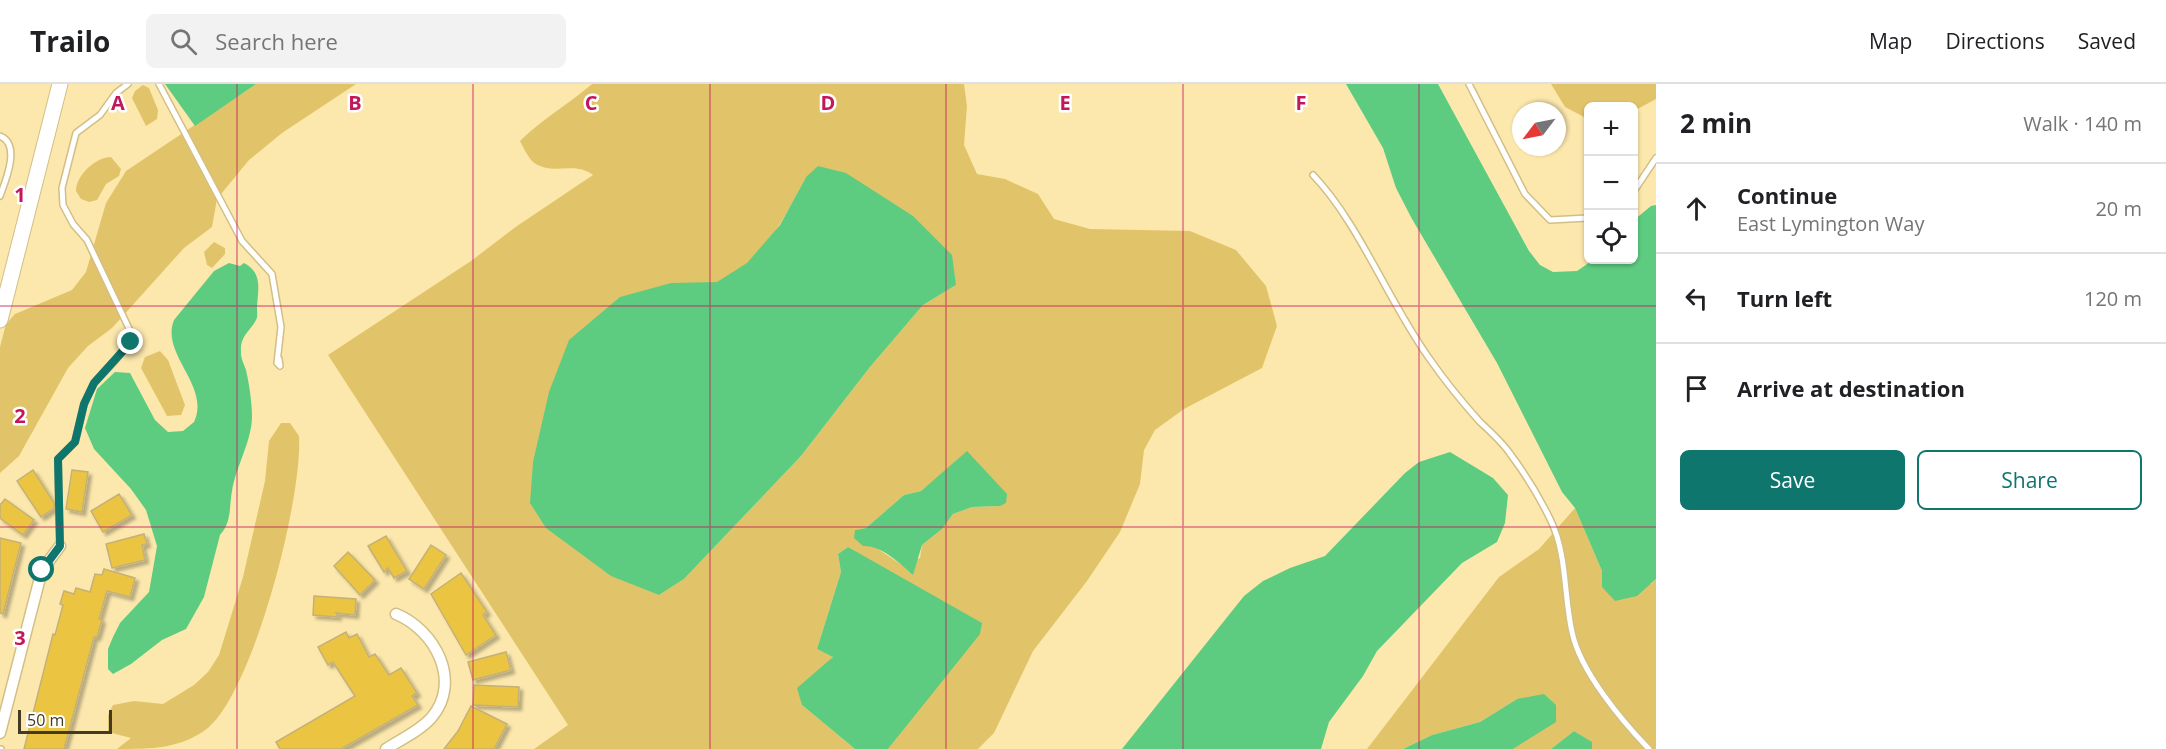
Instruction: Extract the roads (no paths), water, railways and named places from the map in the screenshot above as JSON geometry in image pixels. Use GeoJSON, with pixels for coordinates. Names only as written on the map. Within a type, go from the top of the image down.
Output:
{"type":"FeatureCollection","features":[{"type":"Feature","properties":{"kind":"main road"},"geometry":{"type":"LineString","coordinates":[[0,320],[60,84]]}},
{"type":"Feature","properties":{"kind":"street"},"geometry":{"type":"LineString","coordinates":[[0,733],[42,570],[60,546]]}},
{"type":"Feature","properties":{"kind":"street"},"geometry":{"type":"LineString","coordinates":[[386,749],[424,725],[440,705],[444,691],[445,677],[438,653],[420,628],[396,614]]}},
{"type":"Feature","properties":{"kind":"lane"},"geometry":{"type":"LineString","coordinates":[[60,546],[58,459],[75,442],[84,404],[94,383],[133,337],[87,240],[65,212],[62,188],[76,133],[100,115],[116,93],[128,84]]}},
{"type":"Feature","properties":{"kind":"lane"},"geometry":{"type":"LineString","coordinates":[[159,84],[242,241],[272,274],[281,327],[279,359]]}},
{"type":"Feature","properties":{"kind":"lane"},"geometry":{"type":"LineString","coordinates":[[1469,84],[1525,194],[1550,220],[1584,218]]}},
{"type":"Feature","properties":{"kind":"lane"},"geometry":{"type":"LineString","coordinates":[[0,136],[6,139],[11,149],[9,166],[0,196]]}},
{"type":"Feature","properties":{"kind":"lane"},"geometry":{"type":"LineString","coordinates":[[1638,185],[1656,158]]}},
{"type":"Feature","properties":{"kind":"lane"},"geometry":{"type":"LineString","coordinates":[[1312,175],[1334,197],[1428,357],[1452,390],[1511,454],[1539,499],[1552,523],[1560,551],[1572,635],[1578,652],[1613,708],[1649,749]]}}]}
